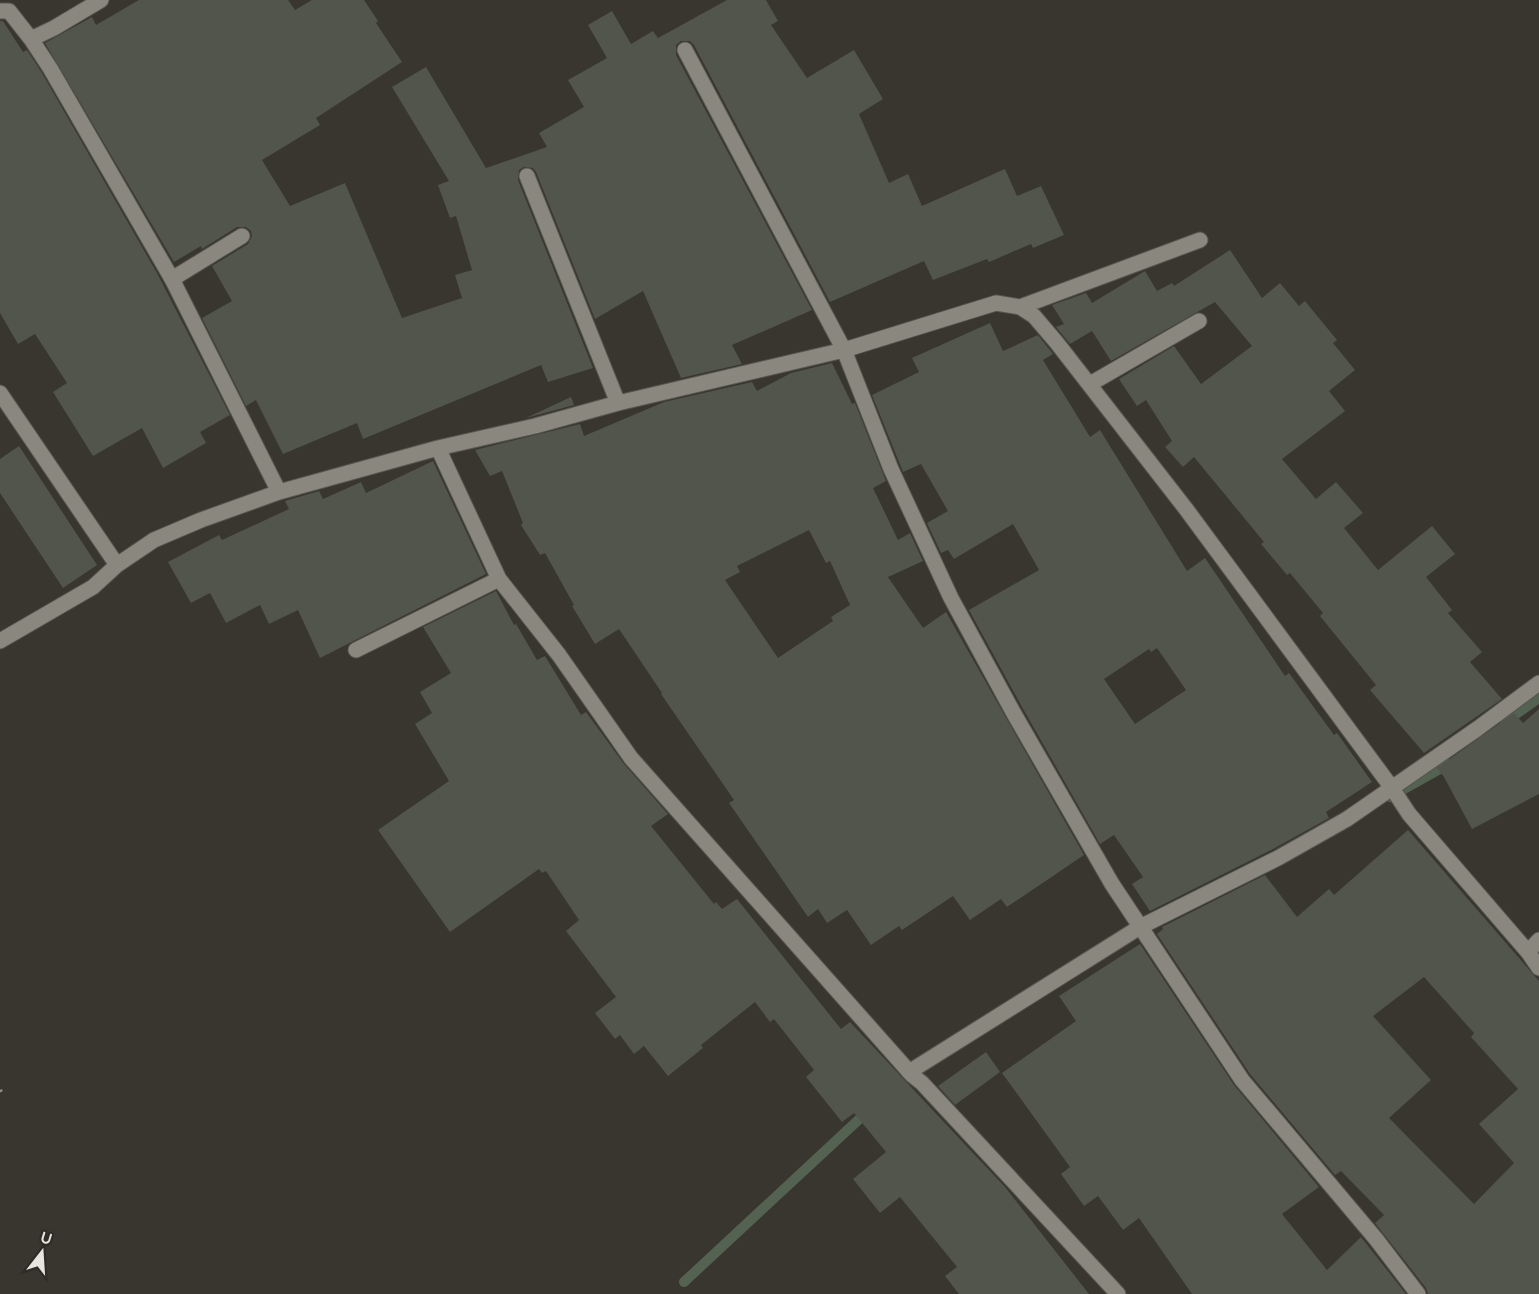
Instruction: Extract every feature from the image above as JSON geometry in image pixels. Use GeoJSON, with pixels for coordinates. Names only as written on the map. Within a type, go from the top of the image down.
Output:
{"type":"FeatureCollection","features":[{"type":"Feature","properties":{"kind":"street"},"geometry":{"type":"LineString","coordinates":[[32,39],[101,0]]}},
{"type":"Feature","properties":{"kind":"street"},"geometry":{"type":"LineString","coordinates":[[0,10],[9,11],[32,39],[172,279],[279,492]]}},
{"type":"Feature","properties":{"kind":"street"},"geometry":{"type":"LineString","coordinates":[[685,50],[844,350],[891,469],[951,598],[1112,884],[1242,1080],[1376,1239],[1418,1294]]}},
{"type":"Feature","properties":{"kind":"street"},"geometry":{"type":"LineString","coordinates":[[527,176],[618,403]]}},
{"type":"Feature","properties":{"kind":"street"},"geometry":{"type":"LineString","coordinates":[[172,279],[242,236]]}},
{"type":"Feature","properties":{"kind":"street"},"geometry":{"type":"LineString","coordinates":[[1020,307],[1200,240]]}},
{"type":"Feature","properties":{"kind":"street"},"geometry":{"type":"LineString","coordinates":[[0,641],[93,587],[117,565],[154,540],[201,520],[279,492],[438,448],[844,350],[996,303],[1020,307],[1034,316],[1090,384],[1186,509],[1409,814],[1528,952],[1539,968]]}},
{"type":"Feature","properties":{"kind":"street"},"geometry":{"type":"LineString","coordinates":[[1090,384],[1199,321]]}},
{"type":"Feature","properties":{"kind":"street"},"geometry":{"type":"LineString","coordinates":[[0,393],[117,565]]}},
{"type":"Feature","properties":{"kind":"street"},"geometry":{"type":"LineString","coordinates":[[438,448],[499,579],[559,655],[631,759],[915,1077],[1118,1294]]}},
{"type":"Feature","properties":{"kind":"street"},"geometry":{"type":"LineString","coordinates":[[356,650],[499,579]]}},
{"type":"Feature","properties":{"kind":"street"},"geometry":{"type":"LineString","coordinates":[[915,1077],[1141,928],[1287,852],[1347,819],[1393,790],[1539,683]]}},
{"type":"Feature","properties":{"kind":"street"},"geometry":{"type":"LineString","coordinates":[[1528,952],[1539,940]]}},
{"type":"Feature","properties":{"kind":"building"},"geometry":{"type":"Polygon","coordinates":[[[139,0],[288,0],[295,10],[312,0],[364,0],[402,62],[316,118],[320,125],[262,160],[290,206],[345,183],[402,318],[462,298],[455,275],[472,270],[456,216],[450,218],[438,185],[449,181],[392,87],[426,67],[486,168],[547,147],[539,133],[584,107],[568,80],[607,58],[588,25],[612,11],[631,44],[653,31],[658,38],[727,0],[766,0],[778,21],[771,25],[807,78],[854,50],[883,99],[859,114],[889,183],[908,174],[922,206],[1005,169],[1017,196],[1041,186],[1064,235],[1033,248],[1031,244],[989,262],[987,259],[933,280],[924,261],[830,302],[694,45],[690,41],[681,41],[676,45],[676,55],[812,310],[732,345],[742,364],[681,378],[643,291],[595,319],[536,172],[533,168],[524,167],[519,170],[518,180],[593,368],[548,382],[541,365],[363,439],[357,423],[283,454],[256,400],[246,406],[202,318],[232,301],[212,266],[248,244],[252,236],[251,231],[246,227],[237,227],[202,249],[201,246],[174,262],[45,43],[92,17],[96,25],[139,0]]]}},
{"type":"Feature","properties":{"kind":"building"},"geometry":{"type":"Polygon","coordinates":[[[0,21],[3,21],[23,52],[27,50],[42,73],[157,273],[230,415],[200,432],[206,443],[163,468],[142,428],[93,456],[53,392],[67,383],[35,334],[18,344],[0,313],[0,21]]]}},
{"type":"Feature","properties":{"kind":"building"},"geometry":{"type":"Polygon","coordinates":[[[1230,250],[1262,298],[1280,283],[1299,306],[1305,301],[1337,340],[1333,343],[1355,370],[1329,391],[1345,411],[1282,459],[1316,499],[1336,482],[1363,513],[1344,528],[1378,570],[1432,526],[1455,554],[1426,577],[1452,610],[1448,613],[1482,652],[1470,662],[1502,699],[1424,753],[1370,690],[1376,685],[1320,616],[1323,613],[1290,573],[1287,575],[1261,544],[1264,542],[1194,457],[1183,467],[1165,447],[1172,441],[1146,400],[1137,406],[1119,379],[1174,346],[1201,384],[1252,346],[1215,302],[1111,361],[1092,331],[1070,344],[1056,327],[1064,324],[1052,305],[1086,293],[1092,303],[1145,271],[1157,291],[1172,283],[1174,286],[1230,250]]]}},
{"type":"Feature","properties":{"kind":"building"},"geometry":{"type":"Polygon","coordinates":[[[990,323],[1003,351],[1038,335],[1053,354],[1043,360],[1090,437],[1100,430],[1187,571],[1205,558],[1285,676],[1289,673],[1334,735],[1337,733],[1372,782],[1326,812],[1329,818],[1150,911],[1132,884],[1143,877],[1114,835],[1100,844],[969,610],[1039,570],[1013,524],[954,559],[948,550],[941,553],[927,523],[948,511],[921,464],[903,472],[872,395],[919,372],[912,358],[990,323]],[[1157,648],[1151,652],[1149,649],[1104,679],[1135,724],[1186,690],[1157,648]]]}},
{"type":"Feature","properties":{"kind":"building"},"geometry":{"type":"Polygon","coordinates":[[[832,363],[852,404],[855,403],[886,481],[873,488],[898,540],[910,533],[923,561],[888,577],[923,628],[946,612],[1084,855],[1007,907],[1001,899],[970,920],[953,896],[902,930],[899,926],[871,945],[847,910],[827,923],[818,909],[808,917],[729,803],[734,800],[619,629],[595,644],[572,606],[574,605],[545,553],[540,555],[521,525],[523,523],[502,471],[490,476],[475,450],[580,424],[584,436],[664,402],[752,382],[757,391],[791,373],[832,363]],[[809,530],[737,566],[740,572],[725,580],[778,658],[833,621],[831,617],[850,605],[830,561],[826,563],[809,530]]]}},
{"type":"Feature","properties":{"kind":"building"},"geometry":{"type":"Polygon","coordinates":[[[571,397],[574,405],[526,418],[571,397]]]}},
{"type":"Feature","properties":{"kind":"building"},"geometry":{"type":"Polygon","coordinates":[[[19,446],[97,565],[63,588],[0,493],[0,459],[19,446]]]}},
{"type":"Feature","properties":{"kind":"building"},"geometry":{"type":"Polygon","coordinates":[[[433,461],[486,574],[320,658],[298,610],[269,624],[260,605],[226,623],[210,593],[191,603],[168,562],[219,535],[222,540],[289,509],[285,501],[319,491],[323,499],[361,482],[366,493],[433,461]]]}},
{"type":"Feature","properties":{"kind":"building"},"geometry":{"type":"Polygon","coordinates":[[[496,591],[514,625],[516,624],[537,660],[545,656],[581,715],[586,712],[624,764],[668,814],[651,826],[714,904],[716,902],[722,909],[737,899],[841,1029],[850,1022],[1005,1187],[1089,1294],[959,1294],[945,1276],[957,1267],[900,1197],[880,1213],[853,1179],[886,1152],[854,1113],[842,1122],[806,1077],[814,1070],[774,1019],[770,1022],[755,1002],[701,1045],[703,1048],[668,1076],[644,1046],[634,1054],[620,1035],[615,1039],[595,1013],[616,997],[566,931],[579,920],[546,871],[542,873],[539,869],[450,932],[378,830],[449,781],[415,724],[432,713],[420,692],[451,673],[423,627],[496,591]]]}},
{"type":"Feature","properties":{"kind":"building"},"geometry":{"type":"Polygon","coordinates":[[[1539,709],[1539,794],[1472,829],[1437,768],[1514,713],[1523,723],[1539,709]]]}},
{"type":"Feature","properties":{"kind":"building"},"geometry":{"type":"Polygon","coordinates":[[[1408,830],[1539,981],[1539,1294],[1428,1294],[1426,1288],[1375,1223],[1384,1215],[1341,1171],[1335,1175],[1250,1074],[1157,934],[1163,929],[1162,927],[1265,875],[1297,917],[1329,889],[1334,895],[1408,830]],[[1424,977],[1373,1016],[1431,1080],[1389,1118],[1474,1204],[1514,1163],[1479,1124],[1518,1089],[1471,1037],[1474,1033],[1424,977]]]}},
{"type":"Feature","properties":{"kind":"building"},"geometry":{"type":"Polygon","coordinates":[[[1140,944],[1234,1085],[1319,1187],[1282,1214],[1327,1270],[1361,1237],[1406,1294],[1192,1294],[1139,1218],[1123,1230],[1098,1196],[1084,1206],[1061,1174],[1070,1167],[1002,1073],[1076,1021],[1059,996],[1140,944]]]}},
{"type":"Feature","properties":{"kind":"building"},"geometry":{"type":"Polygon","coordinates":[[[986,1052],[1000,1072],[955,1105],[938,1086],[986,1052]]]}},
{"type":"Feature","properties":{"kind":"waterway"},"geometry":{"type":"LineString","coordinates":[[1505,722],[1539,698]]}},
{"type":"Feature","properties":{"kind":"waterway"},"geometry":{"type":"LineString","coordinates":[[1390,797],[1449,764]]}},
{"type":"Feature","properties":{"kind":"waterway"},"geometry":{"type":"LineString","coordinates":[[684,1282],[868,1111]]}}]}
